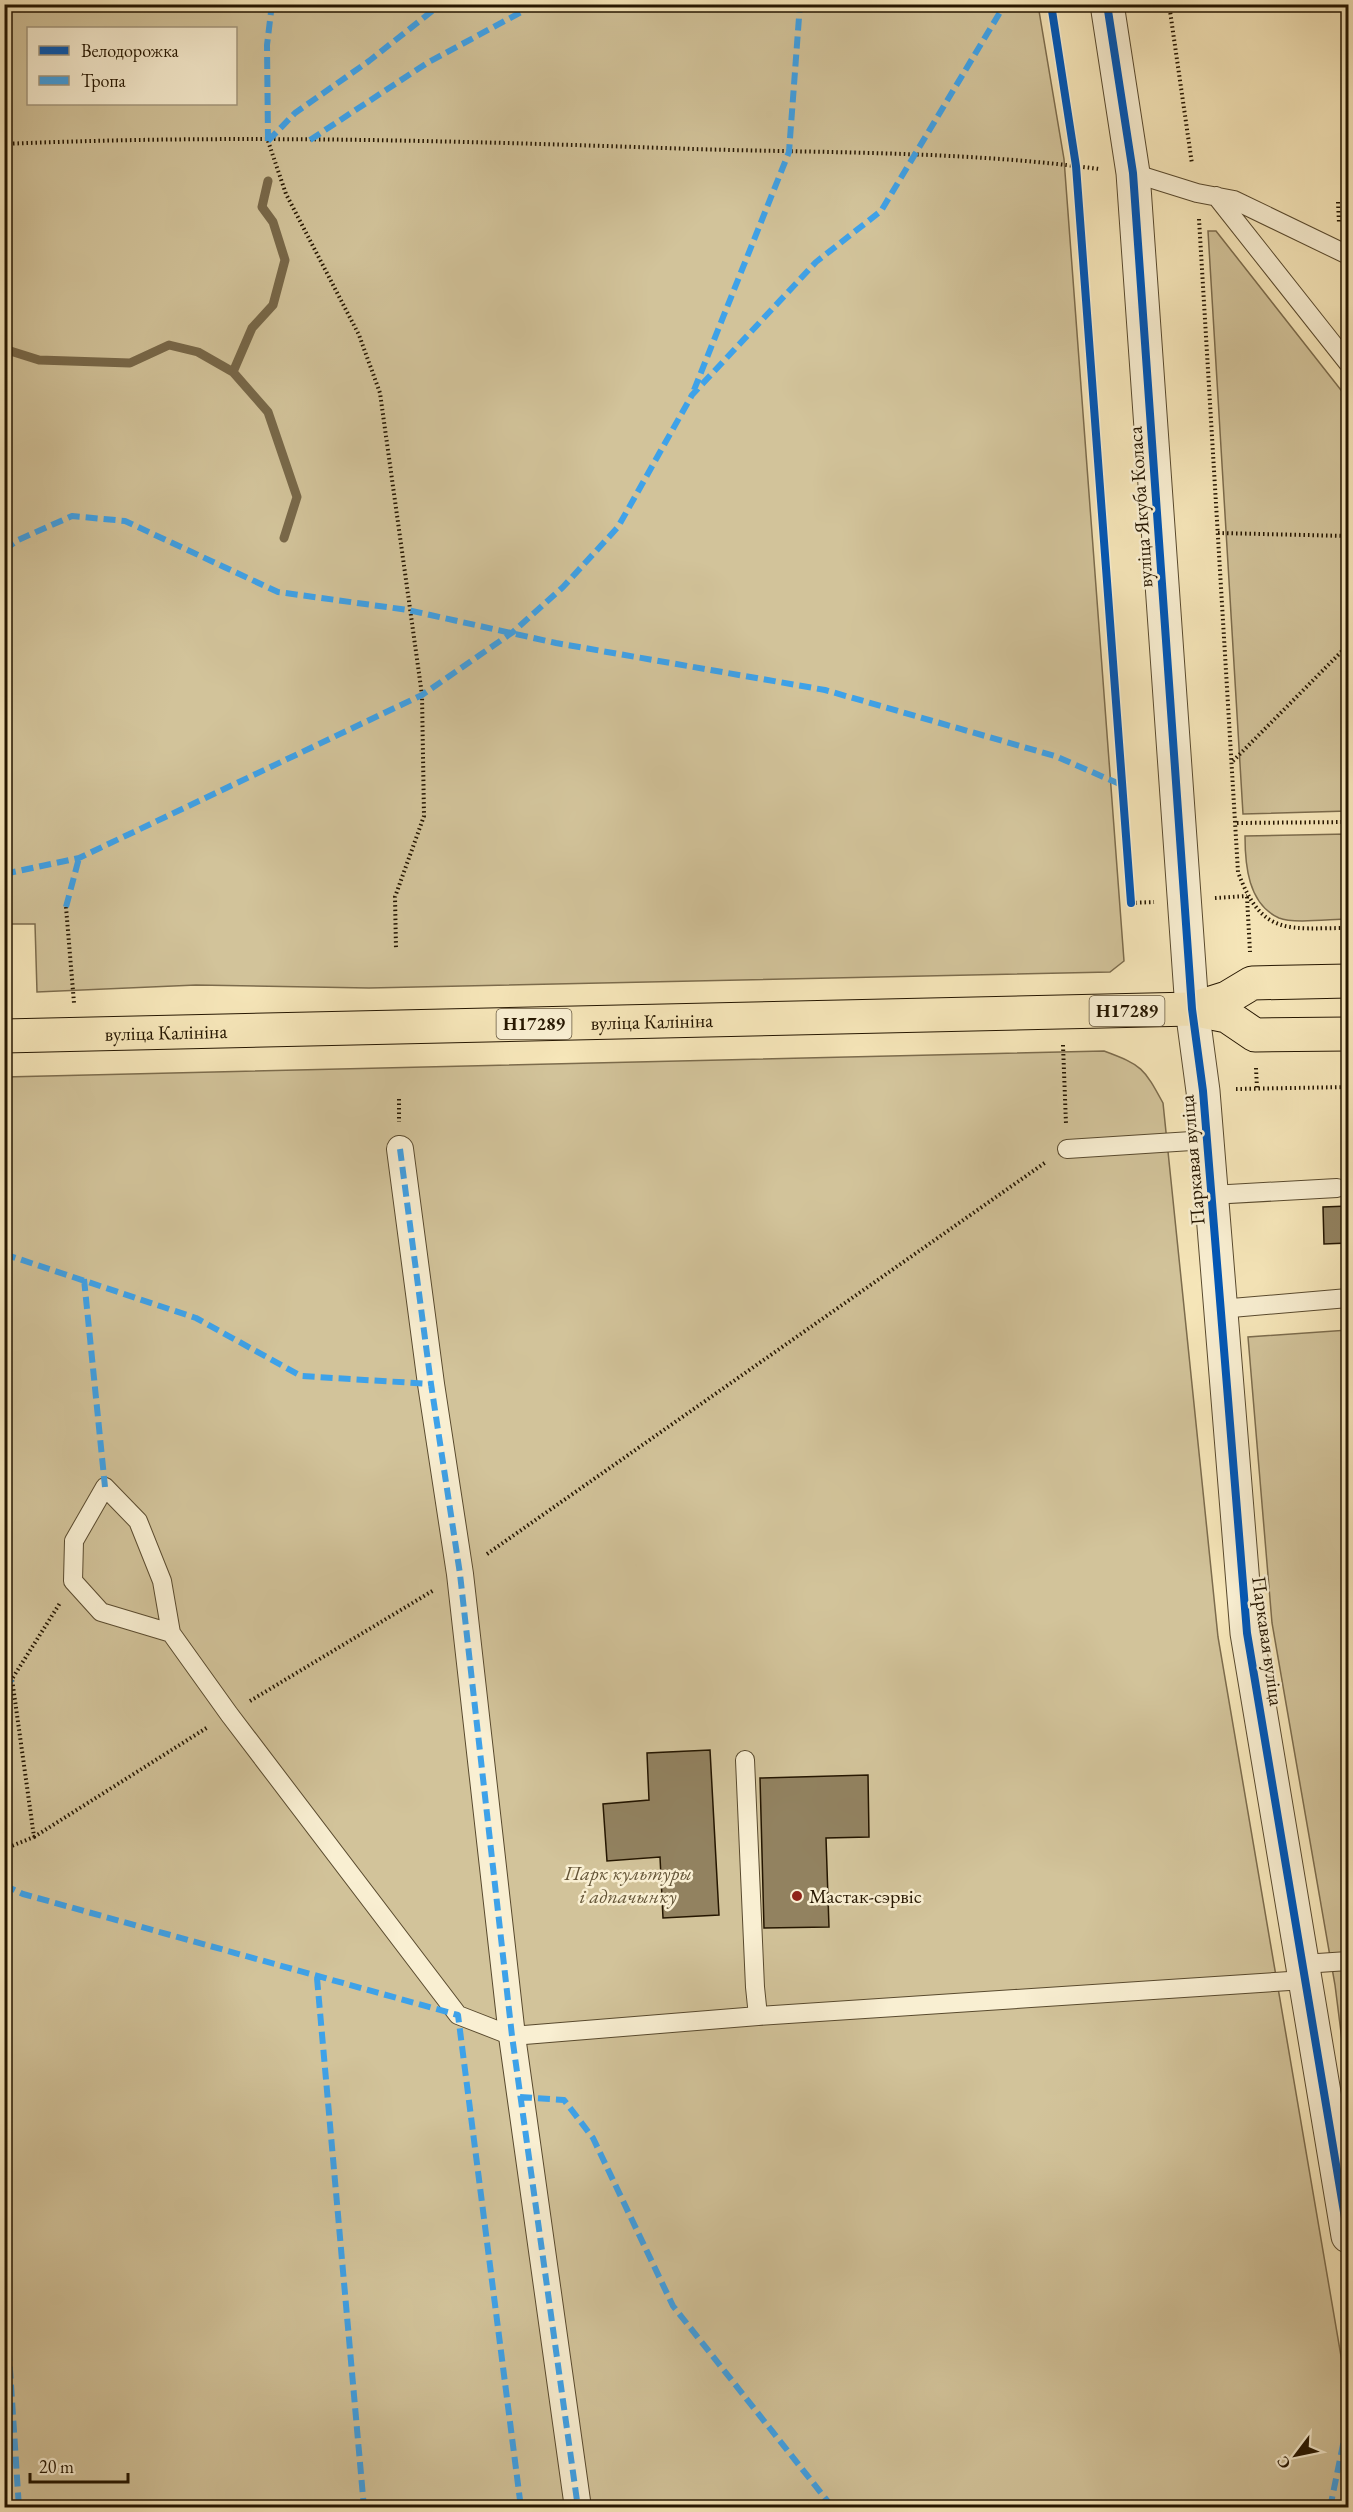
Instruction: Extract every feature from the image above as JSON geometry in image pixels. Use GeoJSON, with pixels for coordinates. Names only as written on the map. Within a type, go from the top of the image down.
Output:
{"type":"FeatureCollection","features":[{"type":"Feature","properties":{"kind":"main road","name":"вуліца Калініна"},"geometry":{"type":"LineString","coordinates":[[1192,1009],[1227,998],[1252,983],[1348,981]]}},
{"type":"Feature","properties":{"kind":"main road","name":"вуліца Калініна"},"geometry":{"type":"LineString","coordinates":[[4,1036],[1192,1009],[1227,1016],[1255,1035],[1348,1034]]}},
{"type":"Feature","properties":{"kind":"street","name":"вуліца Якуба Коласа"},"geometry":{"type":"LineString","coordinates":[[1107,4],[1133,173],[1192,1009]]}},
{"type":"Feature","properties":{"kind":"street","name":"Паркавая вуліца"},"geometry":{"type":"LineString","coordinates":[[1192,1009],[1207,1140],[1247,1633],[1348,2236]]}},
{"type":"Feature","properties":{"kind":"street"},"geometry":{"type":"LineString","coordinates":[[399,1149],[430,1384],[460,1574],[512,2036],[578,2508]]}},
{"type":"Feature","properties":{"kind":"lane"},"geometry":{"type":"LineString","coordinates":[[1133,173],[1197,194],[1234,200],[1348,255]]}},
{"type":"Feature","properties":{"kind":"lane"},"geometry":{"type":"LineString","coordinates":[[1216,196],[1348,363]]}},
{"type":"Feature","properties":{"kind":"lane"},"geometry":{"type":"LineString","coordinates":[[1067,1149],[1207,1140]]}},
{"type":"Feature","properties":{"kind":"lane"},"geometry":{"type":"LineString","coordinates":[[1211,1195],[1336,1188]]}},
{"type":"Feature","properties":{"kind":"lane"},"geometry":{"type":"LineString","coordinates":[[1220,1309],[1348,1298]]}},
{"type":"Feature","properties":{"kind":"lane"},"geometry":{"type":"LineString","coordinates":[[171,1632],[101,1612],[73,1581],[74,1541],[105,1487],[138,1521],[162,1581],[171,1632],[229,1714],[458,2015],[512,2036],[1304,1972],[1348,1961]]}},
{"type":"Feature","properties":{"kind":"lane"},"geometry":{"type":"LineString","coordinates":[[745,1760],[754,1987],[758,2016]]}},
{"type":"Feature","properties":{"kind":"path"},"geometry":{"type":"LineString","coordinates":[[1169,4],[1197,194],[1237,823],[1238,872],[1247,896],[1260,914],[1276,925],[1294,928],[1348,928]]}},
{"type":"Feature","properties":{"kind":"path"},"geometry":{"type":"LineString","coordinates":[[87,131],[90,141]]}},
{"type":"Feature","properties":{"kind":"path"},"geometry":{"type":"LineString","coordinates":[[4,144],[90,141],[465,141],[918,154],[1076,166],[1133,173]]}},
{"type":"Feature","properties":{"kind":"path"},"geometry":{"type":"LineString","coordinates":[[268,141],[286,194],[359,334],[380,393],[422,695],[424,816],[395,897],[396,949]]}},
{"type":"Feature","properties":{"kind":"path"},"geometry":{"type":"LineString","coordinates":[[1074,154],[1077,177]]}},
{"type":"Feature","properties":{"kind":"path"},"geometry":{"type":"LineString","coordinates":[[1338,202],[1339,232]]}},
{"type":"Feature","properties":{"kind":"path"},"geometry":{"type":"LineString","coordinates":[[1218,533],[1348,536]]}},
{"type":"Feature","properties":{"kind":"path"},"geometry":{"type":"LineString","coordinates":[[1233,761],[1348,645]]}},
{"type":"Feature","properties":{"kind":"path"},"geometry":{"type":"LineString","coordinates":[[1237,823],[1348,822]]}},
{"type":"Feature","properties":{"kind":"path"},"geometry":{"type":"LineString","coordinates":[[1130,892],[1131,903]]}},
{"type":"Feature","properties":{"kind":"path"},"geometry":{"type":"LineString","coordinates":[[66,907],[74,1004]]}},
{"type":"Feature","properties":{"kind":"path"},"geometry":{"type":"LineString","coordinates":[[1257,1088],[1348,1087]]}},
{"type":"Feature","properties":{"kind":"path"},"geometry":{"type":"LineString","coordinates":[[4,1849],[34,1837],[229,1714],[460,1574],[1011,1185]]}},
{"type":"Feature","properties":{"kind":"path"},"geometry":{"type":"LineString","coordinates":[[34,1837],[12,1679],[73,1581]]}},
{"type":"Feature","properties":{"kind":"green space"},"geometry":{"type":"Polygon","coordinates":[[[4,5],[1038,5],[1064,159],[1124,961],[1110,972],[369,988],[196,985],[37,992],[35,924],[9,924],[4,927],[4,5]]]}},
{"type":"Feature","properties":{"kind":"green space"},"geometry":{"type":"Polygon","coordinates":[[[1208,231],[1216,231],[1348,399],[1348,811],[1243,814],[1208,231]]]}},
{"type":"Feature","properties":{"kind":"green space"},"geometry":{"type":"Polygon","coordinates":[[[1348,834],[1348,919],[1286,920],[1269,912],[1261,903],[1250,883],[1245,836],[1348,834]]]}},
{"type":"Feature","properties":{"kind":"green space","name":"Парк культуры і адпачынку"},"geometry":{"type":"Polygon","coordinates":[[[1104,1051],[1127,1060],[1141,1069],[1163,1103],[1218,1637],[1348,2397],[1348,2507],[5,2507],[5,1077],[1104,1051]]]}},
{"type":"Feature","properties":{"kind":"green space"},"geometry":{"type":"Polygon","coordinates":[[[1348,1330],[1348,2088],[1335,1985],[1272,1623],[1248,1337],[1348,1330]]]}},
{"type":"Feature","properties":{"kind":"building"},"geometry":{"type":"Polygon","coordinates":[[[1348,1206],[1348,1243],[1324,1244],[1323,1207],[1348,1206]]]}},
{"type":"Feature","properties":{"kind":"building"},"geometry":{"type":"Polygon","coordinates":[[[710,1750],[719,1915],[663,1918],[660,1857],[607,1861],[603,1804],[649,1800],[647,1753],[710,1750]]]}},
{"type":"Feature","properties":{"kind":"building"},"geometry":{"type":"Polygon","coordinates":[[[868,1775],[869,1837],[826,1838],[829,1927],[764,1928],[760,1778],[868,1775]]]}},
{"type":"Feature","properties":{"kind":"waterway"},"geometry":{"type":"LineString","coordinates":[[233,372],[252,328],[273,305],[285,260],[273,222],[262,207],[268,181]]}},
{"type":"Feature","properties":{"kind":"waterway"},"geometry":{"type":"LineString","coordinates":[[4,349],[39,360],[130,363],[169,345],[198,352],[233,372],[268,412],[297,497],[284,538]]}},
{"type":"Feature","properties":{"kind":"marked path"},"geometry":{"type":"LineString","coordinates":[[268,141],[267,45],[272,4]]}},
{"type":"Feature","properties":{"kind":"marked path"},"geometry":{"type":"LineString","coordinates":[[268,141],[295,113],[369,61],[441,4]]}},
{"type":"Feature","properties":{"kind":"marked path"},"geometry":{"type":"LineString","coordinates":[[310,140],[427,63],[536,4]]}},
{"type":"Feature","properties":{"kind":"marked path"},"geometry":{"type":"LineString","coordinates":[[694,390],[789,152],[800,4]]}},
{"type":"Feature","properties":{"kind":"marked path"},"geometry":{"type":"LineString","coordinates":[[4,874],[79,858],[422,695],[513,632],[563,587],[618,527],[692,395],[816,262],[881,211],[1005,4]]}},
{"type":"Feature","properties":{"kind":"marked path"},"geometry":{"type":"LineString","coordinates":[[4,550],[18,540],[72,516],[125,521],[278,592],[408,610],[556,643],[825,690],[1055,756],[1122,785]]}},
{"type":"Feature","properties":{"kind":"marked path"},"geometry":{"type":"LineString","coordinates":[[66,907],[79,858]]}},
{"type":"Feature","properties":{"kind":"marked path"},"geometry":{"type":"LineString","coordinates":[[400,1149],[431,1384],[460,1574],[512,2036],[578,2508]]}},
{"type":"Feature","properties":{"kind":"marked path"},"geometry":{"type":"LineString","coordinates":[[4,1254],[196,1318],[301,1376],[431,1384]]}},
{"type":"Feature","properties":{"kind":"marked path"},"geometry":{"type":"LineString","coordinates":[[84,1279],[105,1487]]}},
{"type":"Feature","properties":{"kind":"marked path"},"geometry":{"type":"LineString","coordinates":[[4,1688],[12,1679]]}},
{"type":"Feature","properties":{"kind":"marked path"},"geometry":{"type":"LineString","coordinates":[[4,1885],[23,1894],[458,2015],[521,2508]]}},
{"type":"Feature","properties":{"kind":"marked path"},"geometry":{"type":"LineString","coordinates":[[317,1978],[364,2508]]}},
{"type":"Feature","properties":{"kind":"marked path"},"geometry":{"type":"LineString","coordinates":[[520,2097],[564,2100],[593,2138],[673,2306],[833,2508]]}},
{"type":"Feature","properties":{"kind":"marked path"},"geometry":{"type":"LineString","coordinates":[[4,2277],[19,2508]]}},
{"type":"Feature","properties":{"kind":"marked path"},"geometry":{"type":"LineString","coordinates":[[1330,2508],[1348,2429]]}},
{"type":"Feature","properties":{"kind":"cycle path"},"geometry":{"type":"LineString","coordinates":[[1051,4],[1076,166],[1131,903]]}},
{"type":"Feature","properties":{"kind":"cycle path"},"geometry":{"type":"LineString","coordinates":[[1107,4],[1133,173],[1192,1009],[1203,1091],[1247,1633],[1348,2236]]}},
{"type":"Feature","properties":{"kind":"place","name":"Мастак-сэрвіс"},"geometry":{"type":"Point","coordinates":[797,1896]}}]}
